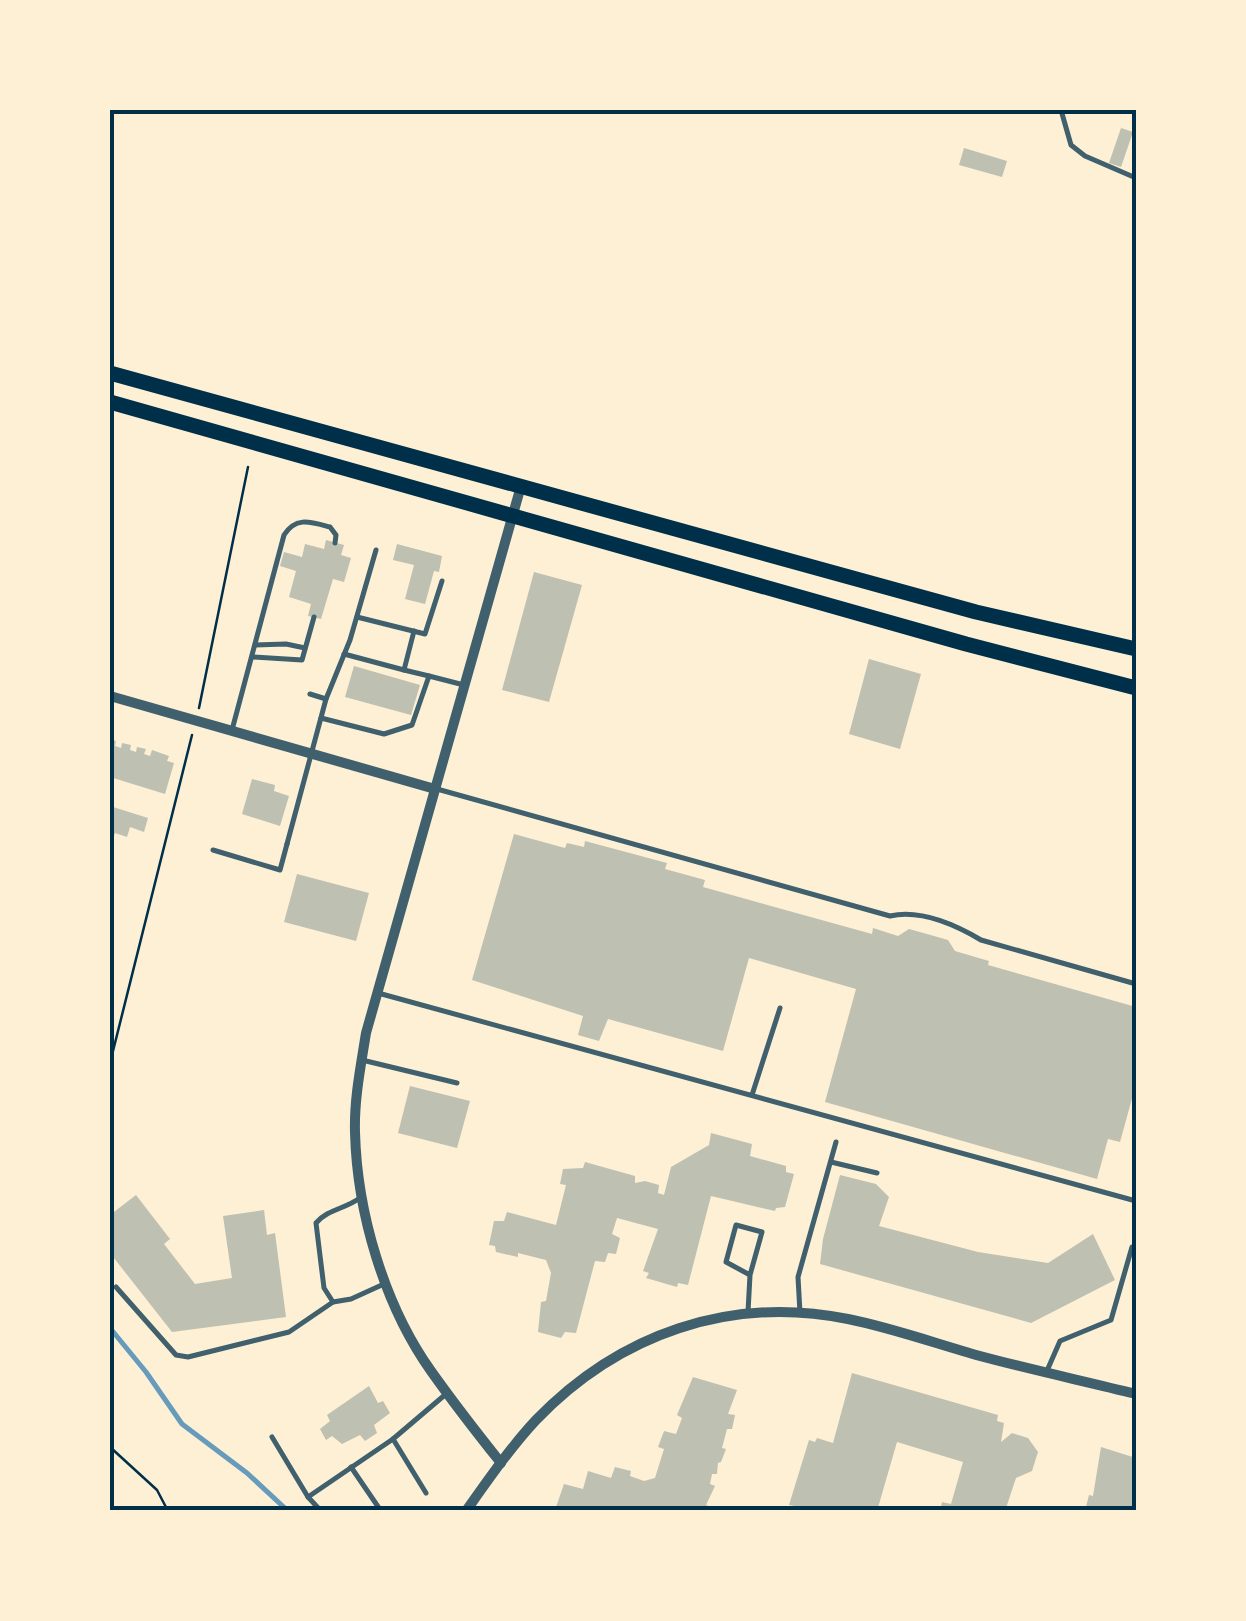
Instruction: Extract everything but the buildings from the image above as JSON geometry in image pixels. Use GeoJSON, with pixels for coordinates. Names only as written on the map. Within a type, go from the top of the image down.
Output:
{"type":"FeatureCollection","features":[{"type":"Feature","properties":{"kind":"main road"},"geometry":{"type":"LineString","coordinates":[[110,373],[976,612],[1136,649]]}},
{"type":"Feature","properties":{"kind":"main road"},"geometry":{"type":"LineString","coordinates":[[110,402],[966,644],[1136,688]]}},
{"type":"Feature","properties":{"kind":"street"},"geometry":{"type":"LineString","coordinates":[[501,1463],[430,1369],[400,1318],[362,1196],[355,1132],[362,1060],[378,993],[520,486]]}},
{"type":"Feature","properties":{"kind":"street"},"geometry":{"type":"LineString","coordinates":[[110,696],[434,789]]}},
{"type":"Feature","properties":{"kind":"street"},"geometry":{"type":"LineString","coordinates":[[466,1511],[536,1420],[616,1355],[666,1330],[716,1316],[800,1313],[848,1319],[1045,1374],[1136,1394]]}},
{"type":"Feature","properties":{"kind":"lane"},"geometry":{"type":"LineString","coordinates":[[1061,110],[1071,145],[1085,156],[1136,178]]}},
{"type":"Feature","properties":{"kind":"lane"},"geometry":{"type":"LineString","coordinates":[[232,731],[284,534],[290,525],[302,521],[330,527],[336,535],[335,542]]}},
{"type":"Feature","properties":{"kind":"lane"},"geometry":{"type":"LineString","coordinates":[[213,850],[280,870],[326,699],[357,617],[376,550]]}},
{"type":"Feature","properties":{"kind":"lane"},"geometry":{"type":"LineString","coordinates":[[357,617],[426,634],[442,581]]}},
{"type":"Feature","properties":{"kind":"lane"},"geometry":{"type":"LineString","coordinates":[[252,657],[302,660],[314,617]]}},
{"type":"Feature","properties":{"kind":"lane"},"geometry":{"type":"LineString","coordinates":[[404,670],[414,631]]}},
{"type":"Feature","properties":{"kind":"lane"},"geometry":{"type":"LineString","coordinates":[[255,645],[305,648]]}},
{"type":"Feature","properties":{"kind":"lane"},"geometry":{"type":"LineString","coordinates":[[344,654],[464,685]]}},
{"type":"Feature","properties":{"kind":"lane"},"geometry":{"type":"LineString","coordinates":[[321,718],[384,734],[400,730],[412,724],[429,676]]}},
{"type":"Feature","properties":{"kind":"lane"},"geometry":{"type":"LineString","coordinates":[[310,694],[326,699]]}},
{"type":"Feature","properties":{"kind":"lane"},"geometry":{"type":"LineString","coordinates":[[434,789],[890,916],[908,912],[923,916],[961,928],[981,940],[1136,984]]}},
{"type":"Feature","properties":{"kind":"lane"},"geometry":{"type":"LineString","coordinates":[[378,993],[1136,1201]]}},
{"type":"Feature","properties":{"kind":"lane"},"geometry":{"type":"LineString","coordinates":[[752,1095],[780,1008]]}},
{"type":"Feature","properties":{"kind":"lane"},"geometry":{"type":"LineString","coordinates":[[362,1060],[458,1084]]}},
{"type":"Feature","properties":{"kind":"lane"},"geometry":{"type":"LineString","coordinates":[[800,1313],[798,1277],[836,1142]]}},
{"type":"Feature","properties":{"kind":"lane"},"geometry":{"type":"LineString","coordinates":[[831,1162],[876,1173]]}},
{"type":"Feature","properties":{"kind":"lane"},"geometry":{"type":"LineString","coordinates":[[334,1302],[324,1288],[316,1223],[325,1213],[348,1207],[362,1196]]}},
{"type":"Feature","properties":{"kind":"lane"},"geometry":{"type":"LineString","coordinates":[[748,1315],[750,1276],[762,1232],[736,1225],[726,1262],[750,1276]]}},
{"type":"Feature","properties":{"kind":"lane"},"geometry":{"type":"LineString","coordinates":[[1045,1374],[1060,1341],[1112,1320],[1132,1247]]}},
{"type":"Feature","properties":{"kind":"lane"},"geometry":{"type":"LineString","coordinates":[[116,1287],[176,1356],[188,1357],[289,1332],[334,1302],[351,1300],[387,1283]]}},
{"type":"Feature","properties":{"kind":"lane"},"geometry":{"type":"LineString","coordinates":[[308,1496],[393,1439],[448,1392]]}},
{"type":"Feature","properties":{"kind":"lane"},"geometry":{"type":"LineString","coordinates":[[272,1437],[321,1511]]}},
{"type":"Feature","properties":{"kind":"lane"},"geometry":{"type":"LineString","coordinates":[[393,1439],[426,1493]]}},
{"type":"Feature","properties":{"kind":"lane"},"geometry":{"type":"LineString","coordinates":[[352,1468],[381,1511]]}},
{"type":"Feature","properties":{"kind":"path"},"geometry":{"type":"LineString","coordinates":[[202,696],[248,467]]}},
{"type":"Feature","properties":{"kind":"path"},"geometry":{"type":"LineString","coordinates":[[110,1063],[190,745]]}},
{"type":"Feature","properties":{"kind":"path"},"geometry":{"type":"LineString","coordinates":[[110,1447],[157,1490],[168,1511]]}},
{"type":"Feature","properties":{"kind":"waterway"},"geometry":{"type":"LineString","coordinates":[[110,1328],[182,1424],[247,1473],[288,1511]]}}]}
